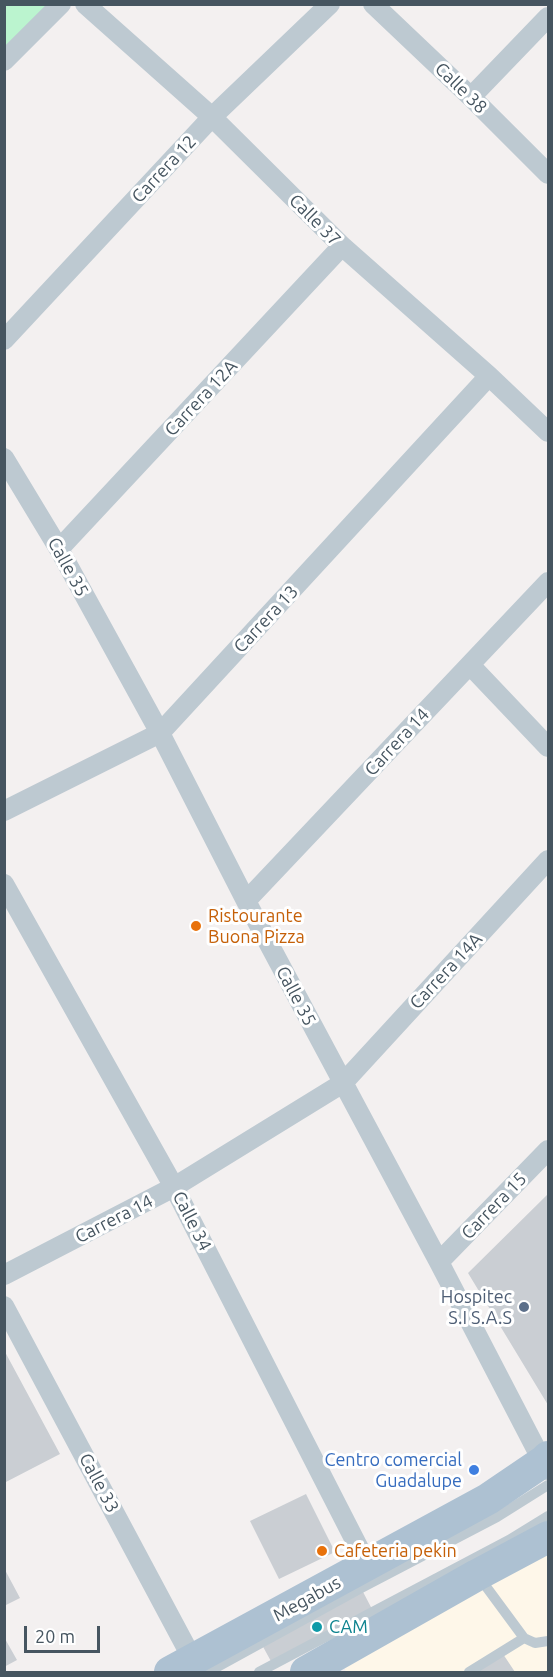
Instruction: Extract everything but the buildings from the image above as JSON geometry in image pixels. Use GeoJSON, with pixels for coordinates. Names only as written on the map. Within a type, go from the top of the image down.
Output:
{"type":"FeatureCollection","features":[{"type":"Feature","properties":{"kind":"main road"},"geometry":{"type":"LineString","coordinates":[[190,1668],[367,1564],[547,1469]]}},
{"type":"Feature","properties":{"kind":"main road"},"geometry":{"type":"LineString","coordinates":[[306,1672],[549,1537]]}},
{"type":"Feature","properties":{"kind":"street"},"geometry":{"type":"LineString","coordinates":[[4,61],[60,4]]}},
{"type":"Feature","properties":{"kind":"street","name":"Calle 37"},"geometry":{"type":"LineString","coordinates":[[85,4],[212,117],[342,246],[549,432]]}},
{"type":"Feature","properties":{"kind":"street","name":"Carrera 12"},"geometry":{"type":"LineString","coordinates":[[4,340],[212,117],[330,4]]}},
{"type":"Feature","properties":{"kind":"street","name":"Calle 38"},"geometry":{"type":"LineString","coordinates":[[373,4],[549,174]]}},
{"type":"Feature","properties":{"kind":"street"},"geometry":{"type":"LineString","coordinates":[[471,97],[549,17]]}},
{"type":"Feature","properties":{"kind":"street","name":"Carrera 12A"},"geometry":{"type":"LineString","coordinates":[[59,549],[342,246]]}},
{"type":"Feature","properties":{"kind":"street","name":"Carrera 13"},"geometry":{"type":"LineString","coordinates":[[4,811],[160,733],[489,376]]}},
{"type":"Feature","properties":{"kind":"street","name":"Calle 35"},"geometry":{"type":"LineString","coordinates":[[4,458],[59,549],[160,733],[246,901],[547,1469]]}},
{"type":"Feature","properties":{"kind":"street","name":"Carrera 14"},"geometry":{"type":"LineString","coordinates":[[246,901],[549,582]]}},
{"type":"Feature","properties":{"kind":"street"},"geometry":{"type":"LineString","coordinates":[[470,665],[549,747]]}},
{"type":"Feature","properties":{"kind":"street","name":"Carrera 14A"},"geometry":{"type":"LineString","coordinates":[[343,1083],[549,860]]}},
{"type":"Feature","properties":{"kind":"street","name":"Calle 34"},"geometry":{"type":"LineString","coordinates":[[4,884],[174,1187],[367,1564]]}},
{"type":"Feature","properties":{"kind":"street","name":"Carrera 14"},"geometry":{"type":"LineString","coordinates":[[4,1275],[174,1187],[343,1083]]}},
{"type":"Feature","properties":{"kind":"street","name":"Carrera 15"},"geometry":{"type":"LineString","coordinates":[[439,1262],[549,1150]]}},
{"type":"Feature","properties":{"kind":"street","name":"Calle 33"},"geometry":{"type":"LineString","coordinates":[[4,1306],[190,1668]]}},
{"type":"Feature","properties":{"kind":"lane","name":"Megabus"},"geometry":{"type":"LineString","coordinates":[[190,1668],[361,1588],[497,1517],[547,1469]]}},
{"type":"Feature","properties":{"kind":"lane"},"geometry":{"type":"LineString","coordinates":[[259,1672],[509,1540],[549,1516]]}},
{"type":"Feature","properties":{"kind":"lane"},"geometry":{"type":"LineString","coordinates":[[477,1575],[524,1638],[535,1643],[549,1641]]}},
{"type":"Feature","properties":{"kind":"lane"},"geometry":{"type":"LineString","coordinates":[[470,1672],[524,1638]]}},
{"type":"Feature","properties":{"kind":"shaded area"},"geometry":{"type":"Polygon","coordinates":[[[548,1537],[548,1672],[346,1672],[340,1654],[548,1537]]]}},
{"type":"Feature","properties":{"kind":"green space"},"geometry":{"type":"Polygon","coordinates":[[[5,5],[61,5],[5,61],[5,5]]]}},
{"type":"Feature","properties":{"kind":"place","name":"Ristourante Buona Pizza"},"geometry":{"type":"Point","coordinates":[196,926]}},
{"type":"Feature","properties":{"kind":"place","name":"Hospitec S.I S.A.S"},"geometry":{"type":"Point","coordinates":[524,1307]}},
{"type":"Feature","properties":{"kind":"place","name":"Centro comercial Guadalupe"},"geometry":{"type":"Point","coordinates":[474,1470]}},
{"type":"Feature","properties":{"kind":"place","name":"Cafeteria pekin"},"geometry":{"type":"Point","coordinates":[322,1551]}},
{"type":"Feature","properties":{"kind":"place","name":"CAM"},"geometry":{"type":"Point","coordinates":[317,1627]}}]}
